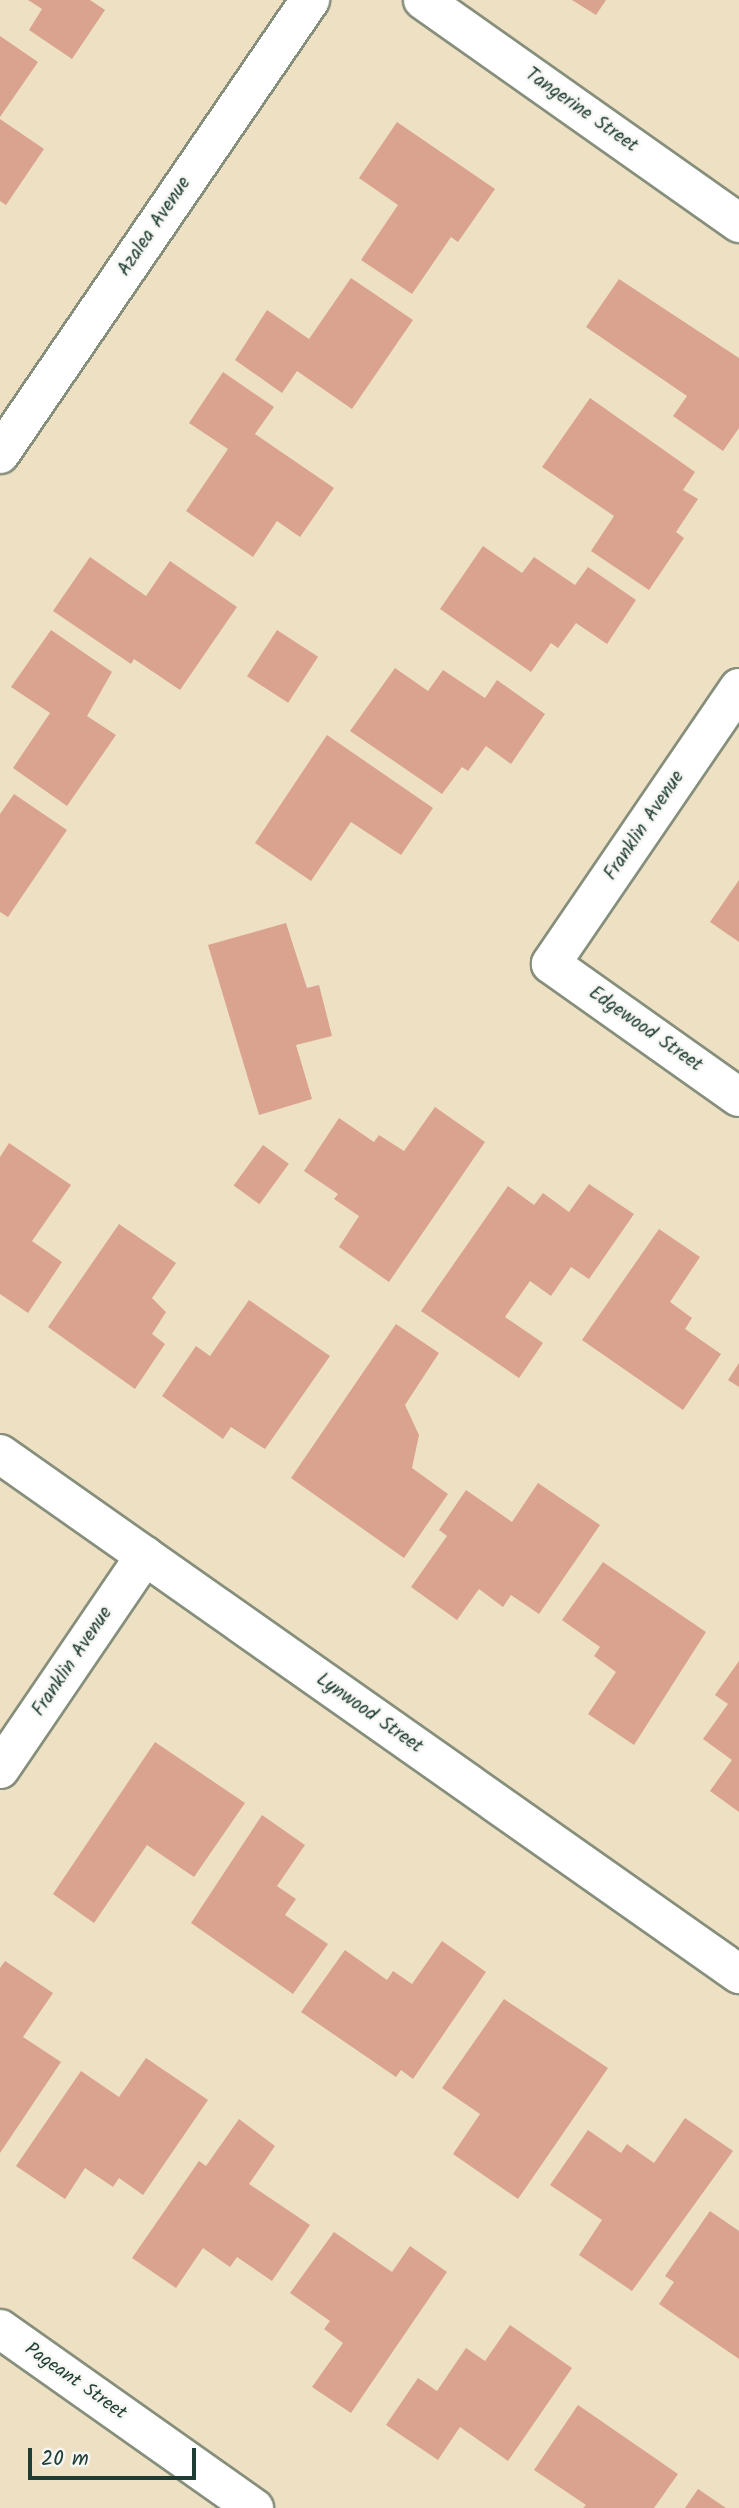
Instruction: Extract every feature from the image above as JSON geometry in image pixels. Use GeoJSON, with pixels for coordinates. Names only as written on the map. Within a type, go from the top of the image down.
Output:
{"type":"FeatureCollection","features":[{"type":"Feature","properties":{"kind":"street","name":"Azalea Avenue"},"geometry":{"type":"LineString","coordinates":[[0,454],[310,0]]}},
{"type":"Feature","properties":{"kind":"street","name":"Tangerine Street"},"geometry":{"type":"LineString","coordinates":[[423,0],[739,223]]}},
{"type":"Feature","properties":{"kind":"street","name":"Franklin Avenue"},"geometry":{"type":"LineString","coordinates":[[551,964],[739,688]]}},
{"type":"Feature","properties":{"kind":"street","name":"Edgewood Street"},"geometry":{"type":"LineString","coordinates":[[551,964],[739,1097]]}},
{"type":"Feature","properties":{"kind":"street","name":"Lynwood Street"},"geometry":{"type":"LineString","coordinates":[[0,1454],[739,1974]]}},
{"type":"Feature","properties":{"kind":"street","name":"Franklin Avenue"},"geometry":{"type":"LineString","coordinates":[[0,1769],[145,1556]]}},
{"type":"Feature","properties":{"kind":"street","name":"Pageant Street"},"geometry":{"type":"LineString","coordinates":[[0,2329],[254,2508]]}},
{"type":"Feature","properties":{"kind":"building"},"geometry":{"type":"Polygon","coordinates":[[[28,0],[90,0],[105,10],[72,59],[29,30],[42,9],[28,0]]]}},
{"type":"Feature","properties":{"kind":"building"},"geometry":{"type":"Polygon","coordinates":[[[572,0],[606,0],[596,15],[572,0]]]}},
{"type":"Feature","properties":{"kind":"building"},"geometry":{"type":"Polygon","coordinates":[[[0,36],[38,62],[0,117],[0,36]]]}},
{"type":"Feature","properties":{"kind":"building"},"geometry":{"type":"Polygon","coordinates":[[[0,119],[44,149],[6,205],[0,201],[0,119]]]}},
{"type":"Feature","properties":{"kind":"building"},"geometry":{"type":"Polygon","coordinates":[[[397,122],[495,189],[458,242],[451,237],[412,294],[361,260],[398,205],[359,178],[397,122]]]}},
{"type":"Feature","properties":{"kind":"building"},"geometry":{"type":"Polygon","coordinates":[[[351,278],[413,320],[352,409],[297,371],[282,393],[235,360],[267,310],[309,339],[351,278]]]}},
{"type":"Feature","properties":{"kind":"building"},"geometry":{"type":"Polygon","coordinates":[[[619,279],[739,358],[739,428],[723,451],[673,416],[687,396],[586,327],[619,279]]]}},
{"type":"Feature","properties":{"kind":"building"},"geometry":{"type":"Polygon","coordinates":[[[223,372],[274,407],[255,434],[334,488],[300,537],[277,521],[253,557],[186,511],[228,449],[189,423],[223,372]]]}},
{"type":"Feature","properties":{"kind":"building"},"geometry":{"type":"Polygon","coordinates":[[[590,398],[695,472],[683,490],[698,499],[676,532],[684,538],[649,590],[591,551],[614,516],[542,467],[590,398]]]}},
{"type":"Feature","properties":{"kind":"building"},"geometry":{"type":"Polygon","coordinates":[[[483,546],[522,573],[534,557],[575,585],[588,567],[636,600],[607,644],[576,623],[558,648],[551,643],[531,672],[440,609],[483,546]]]}},
{"type":"Feature","properties":{"kind":"building"},"geometry":{"type":"Polygon","coordinates":[[[90,557],[146,596],[170,561],[237,607],[180,690],[134,659],[131,664],[53,611],[90,557]]]}},
{"type":"Feature","properties":{"kind":"building"},"geometry":{"type":"Polygon","coordinates":[[[51,630],[112,672],[87,716],[116,735],[67,806],[13,768],[50,713],[11,687],[51,630]]]}},
{"type":"Feature","properties":{"kind":"building"},"geometry":{"type":"Polygon","coordinates":[[[277,630],[318,657],[288,703],[247,676],[277,630]]]}},
{"type":"Feature","properties":{"kind":"building"},"geometry":{"type":"Polygon","coordinates":[[[395,668],[428,691],[443,670],[485,698],[497,680],[545,714],[511,764],[486,746],[468,771],[462,767],[442,794],[350,731],[395,668]]]}},
{"type":"Feature","properties":{"kind":"building"},"geometry":{"type":"Polygon","coordinates":[[[327,735],[433,808],[401,855],[351,822],[311,881],[255,843],[327,735]]]}},
{"type":"Feature","properties":{"kind":"building"},"geometry":{"type":"Polygon","coordinates":[[[14,794],[67,830],[8,917],[0,912],[0,814],[14,794]]]}},
{"type":"Feature","properties":{"kind":"building"},"geometry":{"type":"Polygon","coordinates":[[[739,880],[739,942],[710,922],[739,880]]]}},
{"type":"Feature","properties":{"kind":"building"},"geometry":{"type":"Polygon","coordinates":[[[286,923],[307,988],[319,985],[332,1036],[296,1045],[312,1099],[259,1115],[208,945],[286,923]]]}},
{"type":"Feature","properties":{"kind":"building"},"geometry":{"type":"Polygon","coordinates":[[[435,1107],[485,1142],[389,1282],[339,1247],[359,1216],[334,1199],[338,1194],[304,1171],[339,1118],[374,1142],[379,1135],[404,1151],[435,1107]]]}},
{"type":"Feature","properties":{"kind":"building"},"geometry":{"type":"Polygon","coordinates":[[[9,1143],[71,1185],[32,1241],[62,1262],[28,1313],[0,1294],[0,1157],[9,1143]]]}},
{"type":"Feature","properties":{"kind":"building"},"geometry":{"type":"Polygon","coordinates":[[[263,1145],[289,1164],[259,1204],[234,1185],[263,1145]]]}},
{"type":"Feature","properties":{"kind":"building"},"geometry":{"type":"Polygon","coordinates":[[[589,1184],[634,1214],[589,1279],[571,1267],[551,1296],[530,1281],[505,1317],[543,1343],[519,1378],[421,1311],[508,1186],[534,1205],[543,1193],[569,1212],[589,1184]]]}},
{"type":"Feature","properties":{"kind":"building"},"geometry":{"type":"Polygon","coordinates":[[[119,1224],[176,1263],[152,1298],[166,1312],[152,1334],[165,1344],[135,1389],[48,1327],[119,1224]]]}},
{"type":"Feature","properties":{"kind":"building"},"geometry":{"type":"Polygon","coordinates":[[[659,1229],[700,1257],[670,1302],[692,1318],[685,1329],[721,1354],[683,1410],[582,1340],[659,1229]]]}},
{"type":"Feature","properties":{"kind":"building"},"geometry":{"type":"Polygon","coordinates":[[[249,1300],[330,1356],[265,1449],[231,1427],[223,1439],[162,1396],[196,1346],[210,1356],[249,1300]]]}},
{"type":"Feature","properties":{"kind":"building"},"geometry":{"type":"Polygon","coordinates":[[[396,1324],[439,1353],[405,1405],[419,1435],[412,1468],[448,1494],[404,1558],[291,1478],[396,1324]]]}},
{"type":"Feature","properties":{"kind":"building"},"geometry":{"type":"Polygon","coordinates":[[[739,1363],[739,1387],[728,1380],[739,1363]]]}},
{"type":"Feature","properties":{"kind":"building"},"geometry":{"type":"Polygon","coordinates":[[[538,1483],[600,1525],[539,1614],[511,1595],[503,1607],[479,1589],[457,1620],[411,1587],[447,1536],[439,1530],[466,1490],[512,1522],[538,1483]]]}},
{"type":"Feature","properties":{"kind":"building"},"geometry":{"type":"Polygon","coordinates":[[[603,1562],[706,1632],[634,1745],[588,1714],[616,1672],[594,1656],[600,1647],[562,1620],[603,1562]]]}},
{"type":"Feature","properties":{"kind":"building"},"geometry":{"type":"Polygon","coordinates":[[[739,1661],[739,1812],[710,1791],[732,1760],[703,1739],[728,1704],[715,1695],[739,1661]]]}},
{"type":"Feature","properties":{"kind":"building"},"geometry":{"type":"Polygon","coordinates":[[[155,1742],[245,1803],[194,1877],[147,1845],[94,1923],[53,1894],[155,1742]]]}},
{"type":"Feature","properties":{"kind":"building"},"geometry":{"type":"Polygon","coordinates":[[[262,1815],[305,1845],[277,1886],[296,1899],[285,1915],[328,1944],[293,1994],[191,1923],[262,1815]]]}},
{"type":"Feature","properties":{"kind":"building"},"geometry":{"type":"Polygon","coordinates":[[[442,1941],[486,1972],[413,2079],[401,2070],[396,2077],[301,2012],[345,1950],[387,1980],[393,1971],[412,1984],[442,1941]]]}},
{"type":"Feature","properties":{"kind":"building"},"geometry":{"type":"Polygon","coordinates":[[[5,1961],[53,1993],[23,2037],[61,2062],[0,2153],[0,1968],[5,1961]]]}},
{"type":"Feature","properties":{"kind":"building"},"geometry":{"type":"Polygon","coordinates":[[[504,1999],[608,2068],[518,2199],[453,2154],[480,2114],[442,2088],[504,1999]]]}},
{"type":"Feature","properties":{"kind":"building"},"geometry":{"type":"Polygon","coordinates":[[[146,2058],[208,2100],[143,2195],[119,2178],[113,2187],[85,2168],[65,2199],[16,2166],[81,2071],[119,2097],[146,2058]]]}},
{"type":"Feature","properties":{"kind":"building"},"geometry":{"type":"Polygon","coordinates":[[[685,2118],[733,2151],[632,2291],[579,2255],[602,2220],[550,2185],[588,2130],[621,2153],[627,2144],[654,2163],[685,2118]]]}},
{"type":"Feature","properties":{"kind":"building"},"geometry":{"type":"Polygon","coordinates":[[[239,2119],[275,2146],[249,2184],[310,2225],[272,2281],[237,2257],[230,2267],[203,2248],[176,2288],[132,2258],[199,2161],[206,2166],[239,2119]]]}},
{"type":"Feature","properties":{"kind":"building"},"geometry":{"type":"Polygon","coordinates":[[[710,2211],[739,2231],[739,2359],[659,2304],[674,2282],[665,2276],[710,2211]]]}},
{"type":"Feature","properties":{"kind":"building"},"geometry":{"type":"Polygon","coordinates":[[[334,2232],[392,2272],[410,2246],[447,2272],[351,2413],[312,2387],[343,2343],[324,2329],[330,2321],[290,2293],[334,2232]]]}},
{"type":"Feature","properties":{"kind":"building"},"geometry":{"type":"Polygon","coordinates":[[[510,2325],[572,2368],[508,2461],[460,2427],[438,2460],[386,2425],[418,2378],[437,2391],[466,2348],[485,2361],[510,2325]]]}},
{"type":"Feature","properties":{"kind":"building"},"geometry":{"type":"Polygon","coordinates":[[[578,2405],[678,2474],[654,2508],[583,2508],[586,2505],[534,2470],[578,2405]]]}},
{"type":"Feature","properties":{"kind":"building"},"geometry":{"type":"Polygon","coordinates":[[[698,2489],[726,2508],[685,2508],[698,2489]]]}}]}
